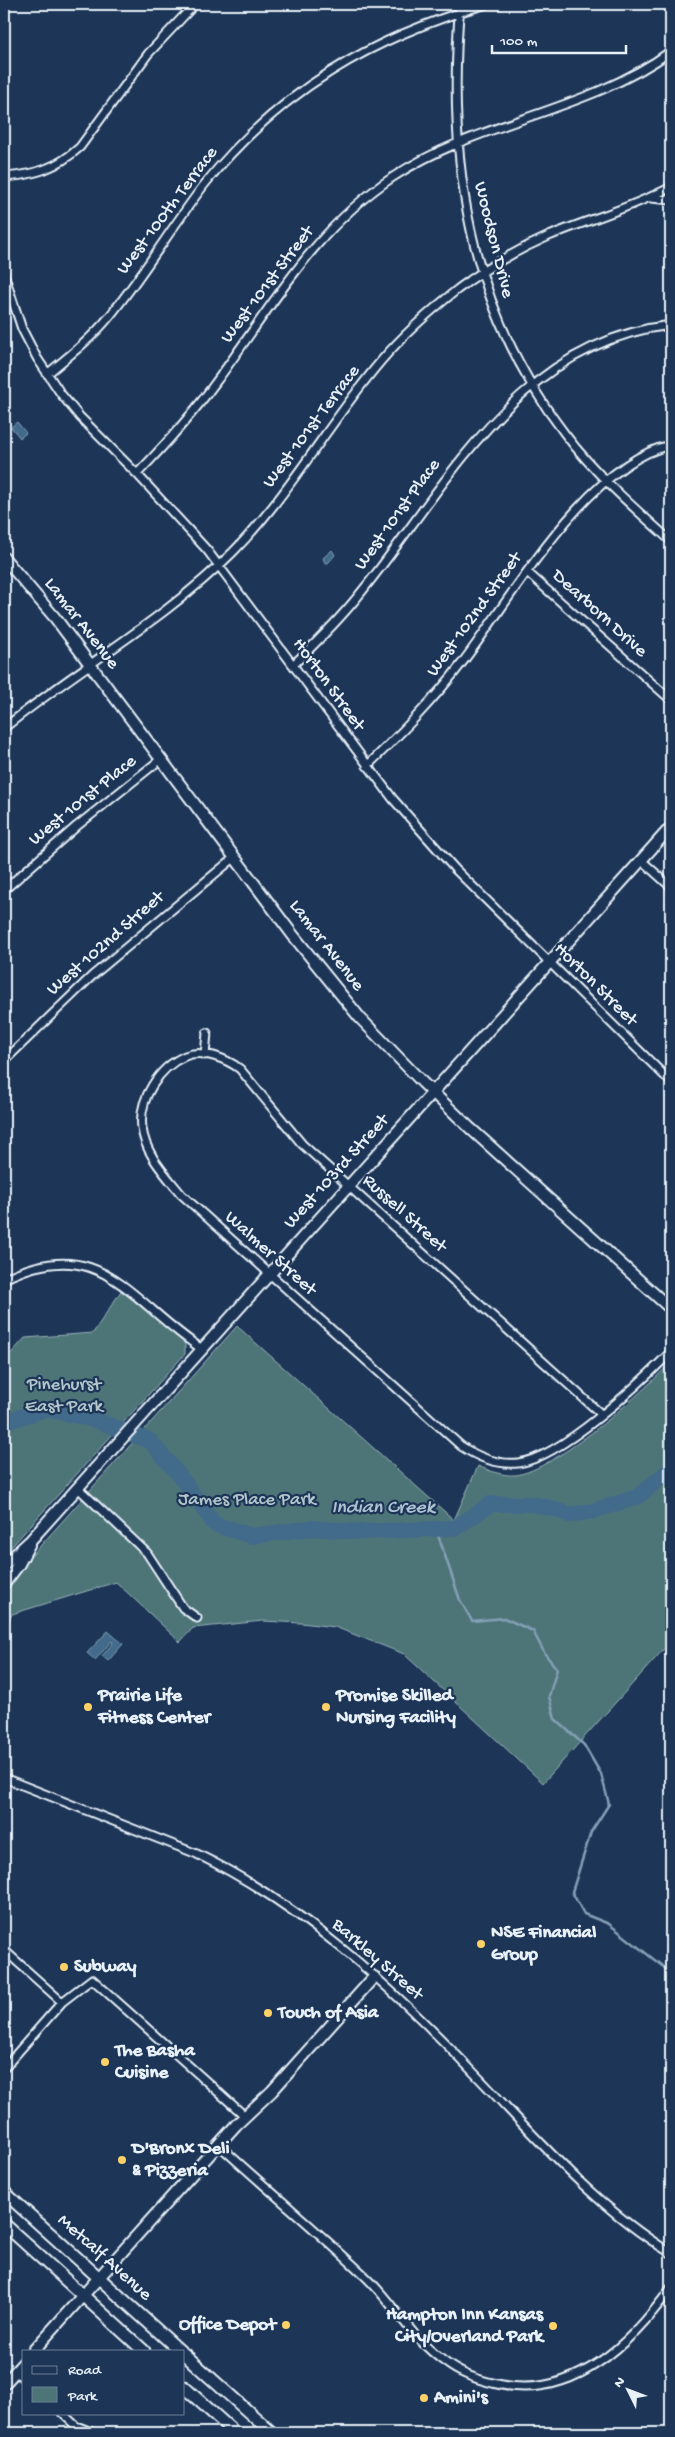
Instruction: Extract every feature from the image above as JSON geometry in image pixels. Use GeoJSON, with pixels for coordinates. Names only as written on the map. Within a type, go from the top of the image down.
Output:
{"type":"FeatureCollection","features":[{"type":"Feature","properties":{"kind":"main road","name":"Metcalf Avenue"},"geometry":{"type":"LineString","coordinates":[[4,2192],[179,2350]]}},
{"type":"Feature","properties":{"kind":"main road"},"geometry":{"type":"LineString","coordinates":[[4,2224],[143,2350]]}},
{"type":"Feature","properties":{"kind":"main road"},"geometry":{"type":"LineString","coordinates":[[185,2355],[272,2433]]}},
{"type":"Feature","properties":{"kind":"main road"},"geometry":{"type":"LineString","coordinates":[[185,2388],[235,2433]]}},
{"type":"Feature","properties":{"kind":"street"},"geometry":{"type":"LineString","coordinates":[[4,177],[36,174],[59,164],[74,153],[90,135],[148,54],[195,4]]}},
{"type":"Feature","properties":{"kind":"street","name":"Woodson Drive"},"geometry":{"type":"LineString","coordinates":[[460,4],[456,68],[457,142],[460,177],[467,222],[481,273],[501,328],[532,387],[565,434],[606,482],[671,541]]}},
{"type":"Feature","properties":{"kind":"street","name":"West 100th Terrace"},"geometry":{"type":"LineString","coordinates":[[48,374],[83,344],[107,319],[204,186],[232,152],[266,119],[317,79],[355,56],[413,28],[486,4]]}},
{"type":"Feature","properties":{"kind":"street","name":"West 101st Street"},"geometry":{"type":"LineString","coordinates":[[137,474],[189,418],[296,269],[335,224],[391,178],[417,162],[457,142],[610,87],[638,73],[671,51]]}},
{"type":"Feature","properties":{"kind":"street","name":"West 101st Terrace"},"geometry":{"type":"LineString","coordinates":[[4,728],[90,664],[162,614],[219,565],[258,524],[291,484],[381,361],[432,310],[481,273],[550,236],[651,198],[671,187]]}},
{"type":"Feature","properties":{"kind":"street"},"geometry":{"type":"LineString","coordinates":[[651,198],[671,200]]}},
{"type":"Feature","properties":{"kind":"street","name":"Horton Street"},"geometry":{"type":"LineString","coordinates":[[4,274],[22,329],[48,374],[80,417],[137,474],[219,565],[367,766],[455,869],[671,1082]]}},
{"type":"Feature","properties":{"kind":"street","name":"West 101st Place"},"geometry":{"type":"LineString","coordinates":[[293,665],[324,635],[363,590],[440,485],[477,439],[532,387],[549,373],[588,348],[636,331],[671,325]]}},
{"type":"Feature","properties":{"kind":"street","name":"West 102nd Street"},"geometry":{"type":"LineString","coordinates":[[367,766],[423,710],[444,686],[556,534],[606,482],[633,460],[651,451],[671,445]]}},
{"type":"Feature","properties":{"kind":"street","name":"Lamar Avenue"},"geometry":{"type":"LineString","coordinates":[[6,564],[50,612],[326,977],[367,1025],[432,1092],[671,1310]]}},
{"type":"Feature","properties":{"kind":"street","name":"Dearborn Drive"},"geometry":{"type":"LineString","coordinates":[[527,572],[671,700]]}},
{"type":"Feature","properties":{"kind":"street","name":"West 101st Place"},"geometry":{"type":"LineString","coordinates":[[4,890],[62,839],[161,758]]}},
{"type":"Feature","properties":{"kind":"street","name":"West 103rd Street"},"geometry":{"type":"LineString","coordinates":[[4,1564],[30,1542],[671,827]]}},
{"type":"Feature","properties":{"kind":"street","name":"West 102nd Street"},"geometry":{"type":"LineString","coordinates":[[4,1060],[92,976],[235,857]]}},
{"type":"Feature","properties":{"kind":"street"},"geometry":{"type":"LineString","coordinates":[[641,860],[671,887]]}},
{"type":"Feature","properties":{"kind":"street"},"geometry":{"type":"LineString","coordinates":[[205,1055],[207,1033]]}},
{"type":"Feature","properties":{"kind":"street","name":"Walmer Street"},"geometry":{"type":"LineString","coordinates":[[205,1055],[186,1055],[155,1082],[147,1094],[142,1109],[141,1121],[144,1139],[147,1149],[181,1194],[269,1274],[461,1446],[481,1458],[510,1463],[529,1461],[544,1455],[601,1414]]}},
{"type":"Feature","properties":{"kind":"street","name":"Russell Street"},"geometry":{"type":"LineString","coordinates":[[205,1055],[228,1060],[246,1074],[280,1119],[302,1144],[601,1414]]}},
{"type":"Feature","properties":{"kind":"street"},"geometry":{"type":"LineString","coordinates":[[4,1279],[46,1263],[70,1262],[85,1265],[124,1286],[202,1349]]}},
{"type":"Feature","properties":{"kind":"street"},"geometry":{"type":"LineString","coordinates":[[601,1414],[626,1394],[671,1352]]}},
{"type":"Feature","properties":{"kind":"street"},"geometry":{"type":"LineString","coordinates":[[78,1488],[147,1553],[183,1608],[197,1618]]}},
{"type":"Feature","properties":{"kind":"street","name":"West 103rd Street"},"geometry":{"type":"LineString","coordinates":[[4,1584],[19,1564],[30,1542]]}},
{"type":"Feature","properties":{"kind":"street","name":"Barkley Street"},"geometry":{"type":"LineString","coordinates":[[4,1778],[166,1841],[224,1867],[288,1906],[343,1949],[431,2029],[573,2175],[636,2228],[671,2253]]}},
{"type":"Feature","properties":{"kind":"street"},"geometry":{"type":"LineString","coordinates":[[4,1950],[62,2002]]}},
{"type":"Feature","properties":{"kind":"street"},"geometry":{"type":"LineString","coordinates":[[34,2350],[218,2145],[272,2091],[374,1977]]}},
{"type":"Feature","properties":{"kind":"street"},"geometry":{"type":"LineString","coordinates":[[4,2068],[62,2002],[92,1979],[246,2116]]}},
{"type":"Feature","properties":{"kind":"street"},"geometry":{"type":"LineString","coordinates":[[218,2145],[374,2285],[410,2330],[428,2349],[445,2363],[480,2380],[506,2386],[525,2387],[556,2383],[579,2375],[613,2353],[671,2288]]}},
{"type":"Feature","properties":{"kind":"street"},"geometry":{"type":"LineString","coordinates":[[4,2384],[22,2364]]}},
{"type":"Feature","properties":{"kind":"street"},"geometry":{"type":"LineString","coordinates":[[15,2371],[22,2377]]}},
{"type":"Feature","properties":{"kind":"street"},"geometry":{"type":"LineString","coordinates":[[63,2414],[76,2426],[94,2433]]}},
{"type":"Feature","properties":{"kind":"green space","name":"Pinehurst East Park"},"geometry":{"type":"Polygon","coordinates":[[[121,1291],[185,1344],[185,1354],[4,1555],[4,1361],[25,1338],[93,1333],[121,1291]]]}},
{"type":"Feature","properties":{"kind":"green space","name":"James Place Park"},"geometry":{"type":"Polygon","coordinates":[[[237,1326],[454,1520],[478,1466],[501,1474],[515,1475],[532,1470],[552,1460],[620,1410],[671,1362],[671,1641],[543,1783],[404,1654],[335,1627],[263,1621],[193,1628],[180,1642],[116,1582],[12,1614],[4,1633],[4,1592],[25,1563],[237,1326]]]}},
{"type":"Feature","properties":{"kind":"water"},"geometry":{"type":"Polygon","coordinates":[[[17,422],[26,433],[20,438],[11,427],[17,422]]]}},
{"type":"Feature","properties":{"kind":"water"},"geometry":{"type":"Polygon","coordinates":[[[332,550],[335,555],[328,563],[325,563],[323,558],[332,550]]]}},
{"type":"Feature","properties":{"kind":"water"},"geometry":{"type":"Polygon","coordinates":[[[108,1631],[123,1644],[108,1661],[102,1656],[113,1643],[112,1641],[95,1660],[87,1653],[108,1631]]]}},
{"type":"Feature","properties":{"kind":"waterway","name":"Indian Creek"},"geometry":{"type":"LineString","coordinates":[[4,1422],[46,1409],[95,1420],[150,1441],[180,1476],[214,1524],[252,1536],[311,1528],[360,1532],[455,1528],[491,1504],[532,1504],[559,1510],[569,1515],[593,1511],[637,1497],[671,1469]]}},
{"type":"Feature","properties":{"kind":"waterway"},"geometry":{"type":"LineString","coordinates":[[436,1529],[460,1600],[472,1621],[504,1618],[533,1631],[545,1654],[557,1669],[549,1696],[555,1719],[584,1745],[601,1774],[609,1804],[591,1832],[572,1892],[584,1914],[609,1924],[671,1973]]}},
{"type":"Feature","properties":{"kind":"place","name":"Prairie Life Fitness Center"},"geometry":{"type":"Point","coordinates":[88,1707]}},
{"type":"Feature","properties":{"kind":"place","name":"Promise Skilled Nursing Facility"},"geometry":{"type":"Point","coordinates":[326,1707]}},
{"type":"Feature","properties":{"kind":"place","name":"NSE Financial Group"},"geometry":{"type":"Point","coordinates":[481,1944]}},
{"type":"Feature","properties":{"kind":"place","name":"Subway"},"geometry":{"type":"Point","coordinates":[64,1967]}},
{"type":"Feature","properties":{"kind":"place","name":"Touch of Asia"},"geometry":{"type":"Point","coordinates":[268,2013]}},
{"type":"Feature","properties":{"kind":"place","name":"The Basha Cuisine"},"geometry":{"type":"Point","coordinates":[105,2062]}},
{"type":"Feature","properties":{"kind":"place","name":"D'Bronx Deli & Pizzeria"},"geometry":{"type":"Point","coordinates":[122,2160]}},
{"type":"Feature","properties":{"kind":"place","name":"Office Depot"},"geometry":{"type":"Point","coordinates":[286,2325]}},
{"type":"Feature","properties":{"kind":"place","name":"Hampton Inn Kansas City/Overland Park"},"geometry":{"type":"Point","coordinates":[553,2326]}},
{"type":"Feature","properties":{"kind":"place","name":"Amini's"},"geometry":{"type":"Point","coordinates":[424,2398]}}]}
